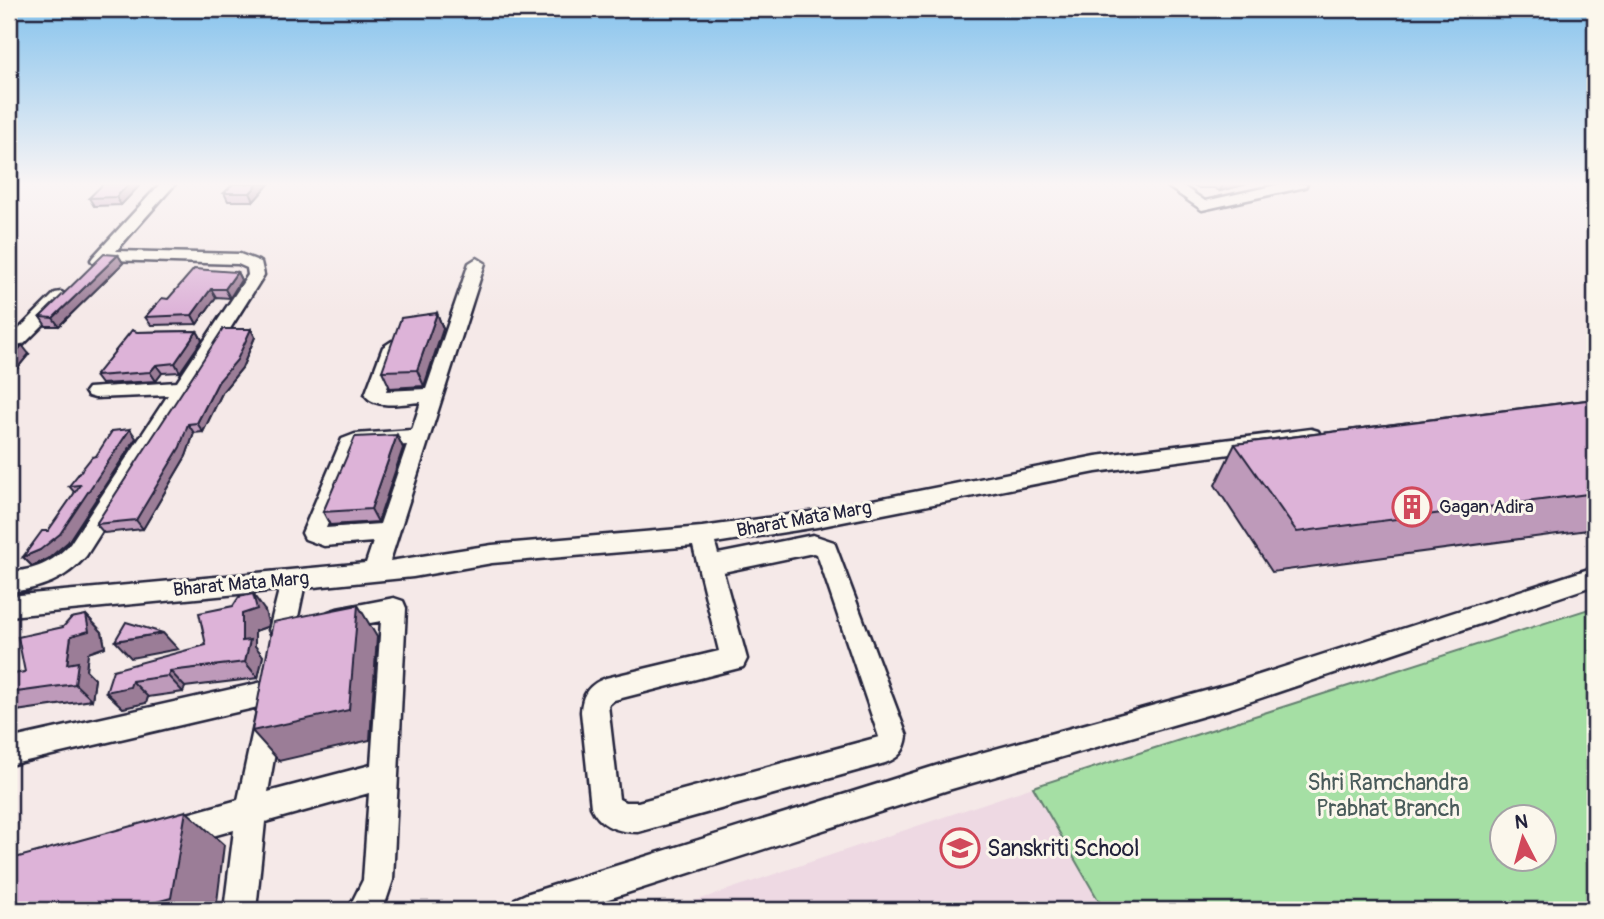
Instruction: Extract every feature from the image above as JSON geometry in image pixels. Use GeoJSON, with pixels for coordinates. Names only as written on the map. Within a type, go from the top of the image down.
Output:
{"type":"FeatureCollection","features":[{"type":"Feature","properties":{"kind":"street"},"geometry":{"type":"LineString","coordinates":[[9,349],[129,227]]}},
{"type":"Feature","properties":{"kind":"street"},"geometry":{"type":"LineString","coordinates":[[9,582],[35,580],[63,568],[78,550],[257,275],[255,265],[240,259],[104,255]]}},
{"type":"Feature","properties":{"kind":"street"},"geometry":{"type":"LineString","coordinates":[[375,572],[477,264]]}},
{"type":"Feature","properties":{"kind":"street"},"geometry":{"type":"LineString","coordinates":[[433,322],[458,320]]}},
{"type":"Feature","properties":{"kind":"street"},"geometry":{"type":"LineString","coordinates":[[398,329],[374,394],[383,398],[433,396]]}},
{"type":"Feature","properties":{"kind":"street"},"geometry":{"type":"LineString","coordinates":[[195,332],[220,331]]}},
{"type":"Feature","properties":{"kind":"street"},"geometry":{"type":"LineString","coordinates":[[95,392],[183,388]]}},
{"type":"Feature","properties":{"kind":"street","name":"Bharat Mata Marg"},"geometry":{"type":"LineString","coordinates":[[9,606],[375,572],[492,554],[702,536],[817,519],[1096,464],[1328,434]]}},
{"type":"Feature","properties":{"kind":"street"},"geometry":{"type":"LineString","coordinates":[[388,531],[324,537],[317,537],[313,533],[349,444],[355,441],[419,437]]}},
{"type":"Feature","properties":{"kind":"street"},"geometry":{"type":"LineString","coordinates":[[702,536],[734,659],[606,690],[596,700],[594,712],[606,807],[621,817],[638,817],[885,750],[892,744],[893,736],[826,548],[813,544],[710,565]]}},
{"type":"Feature","properties":{"kind":"street"},"geometry":{"type":"LineString","coordinates":[[526,910],[948,776],[1231,696],[1595,576]]}},
{"type":"Feature","properties":{"kind":"street"},"geometry":{"type":"LineString","coordinates":[[240,910],[251,811],[294,579]]}},
{"type":"Feature","properties":{"kind":"street"},"geometry":{"type":"LineString","coordinates":[[9,752],[277,661],[394,608],[378,880],[368,908],[363,910]]}},
{"type":"Feature","properties":{"kind":"street"},"geometry":{"type":"LineString","coordinates":[[144,840],[385,775]]}},
{"type":"Feature","properties":{"kind":"shaded area","name":"Sanskriti School"},"geometry":{"type":"Polygon","coordinates":[[[1033,787],[1104,910],[668,910],[1033,787]]]}},
{"type":"Feature","properties":{"kind":"green space","name":"Shri Ramchandra Prabhat Branch"},"geometry":{"type":"Polygon","coordinates":[[[1595,607],[1595,910],[1104,910],[1033,787],[1595,607]]]}},
{"type":"Feature","properties":{"kind":"building"},"geometry":{"type":"Polygon","coordinates":[[[104,254],[118,255],[53,318],[40,317],[104,254]]]}},
{"type":"Feature","properties":{"kind":"building"},"geometry":{"type":"Polygon","coordinates":[[[194,269],[237,272],[225,289],[211,289],[192,315],[145,317],[162,298],[168,299],[194,269]]]}},
{"type":"Feature","properties":{"kind":"building"},"geometry":{"type":"Polygon","coordinates":[[[437,313],[417,370],[382,371],[401,318],[437,313]]]}},
{"type":"Feature","properties":{"kind":"building"},"geometry":{"type":"Polygon","coordinates":[[[223,329],[251,329],[237,360],[218,382],[197,423],[188,424],[180,447],[136,520],[96,524],[223,329]]]}},
{"type":"Feature","properties":{"kind":"building"},"geometry":{"type":"Polygon","coordinates":[[[132,330],[197,331],[175,363],[156,365],[150,372],[95,376],[132,330]]]}},
{"type":"Feature","properties":{"kind":"building"},"geometry":{"type":"Polygon","coordinates":[[[22,345],[9,361],[9,347],[22,345]]]}},
{"type":"Feature","properties":{"kind":"building"},"geometry":{"type":"Polygon","coordinates":[[[1595,399],[1595,493],[1297,532],[1235,444],[1595,399]]]}},
{"type":"Feature","properties":{"kind":"building"},"geometry":{"type":"Polygon","coordinates":[[[130,429],[60,534],[40,550],[23,557],[42,531],[48,531],[80,485],[69,486],[92,457],[96,456],[112,431],[130,429]]]}},
{"type":"Feature","properties":{"kind":"building"},"geometry":{"type":"Polygon","coordinates":[[[397,435],[371,509],[323,512],[355,437],[397,435]]]}},
{"type":"Feature","properties":{"kind":"building"},"geometry":{"type":"Polygon","coordinates":[[[253,594],[257,609],[242,614],[242,641],[250,640],[245,662],[170,671],[168,676],[132,681],[130,687],[106,692],[113,670],[206,645],[199,613],[233,606],[239,597],[253,594]]]}},
{"type":"Feature","properties":{"kind":"building"},"geometry":{"type":"Polygon","coordinates":[[[358,605],[349,710],[252,731],[273,622],[358,605]]]}},
{"type":"Feature","properties":{"kind":"building"},"geometry":{"type":"Polygon","coordinates":[[[86,615],[89,631],[71,636],[67,664],[78,662],[75,684],[9,693],[9,675],[25,672],[18,637],[63,627],[71,618],[86,615]]]}},
{"type":"Feature","properties":{"kind":"building"},"geometry":{"type":"Polygon","coordinates":[[[126,622],[163,633],[115,641],[126,622]]]}},
{"type":"Feature","properties":{"kind":"building"},"geometry":{"type":"Polygon","coordinates":[[[186,811],[171,898],[127,910],[9,910],[9,880],[15,858],[186,811]]]}},
{"type":"Feature","properties":{"kind":"place","name":"Gagan Adira"},"geometry":{"type":"Point","coordinates":[1412,507]}},
{"type":"Feature","properties":{"kind":"place","name":"Sanskriti School"},"geometry":{"type":"Point","coordinates":[960,848]}}]}
